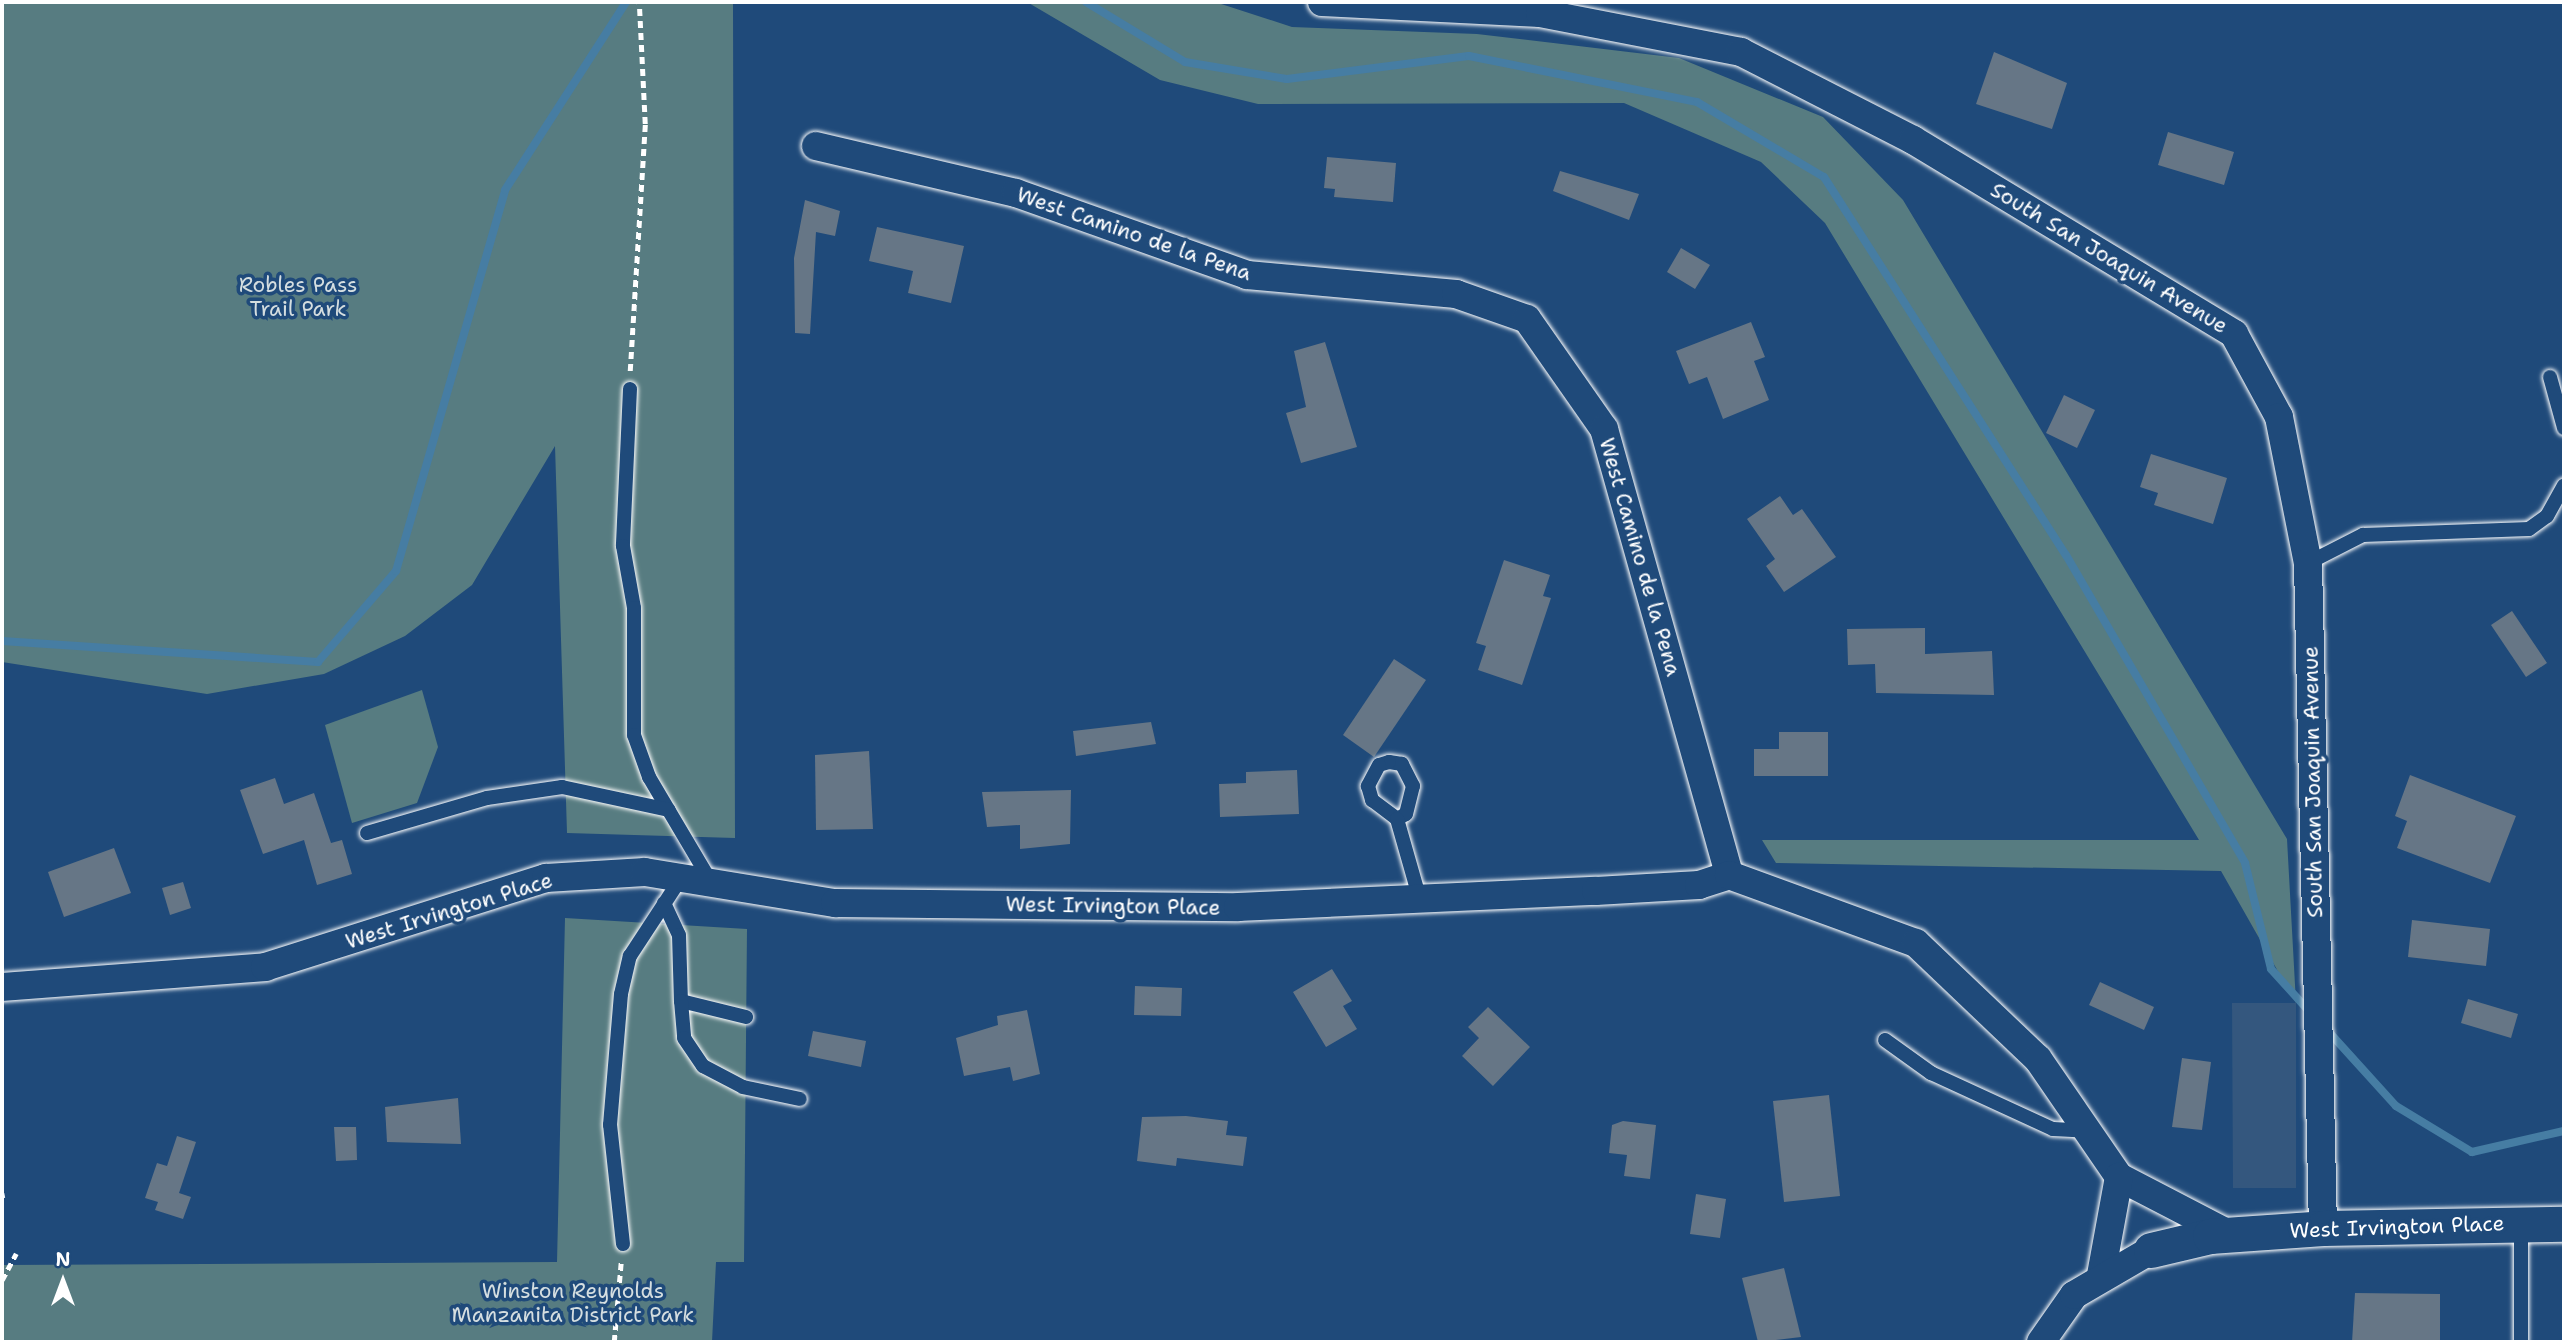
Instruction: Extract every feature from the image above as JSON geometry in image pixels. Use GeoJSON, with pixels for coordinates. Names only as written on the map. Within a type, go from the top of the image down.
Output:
{"type":"FeatureCollection","features":[{"type":"Feature","properties":{"kind":"street","name":"South San Joaquin Avenue"},"geometry":{"type":"LineString","coordinates":[[1322,2],[1539,13],[1741,52],[1913,140],[2234,334],[2279,417],[2308,563],[2323,1227]]}},
{"type":"Feature","properties":{"kind":"street","name":"West Camino de la Pena"},"geometry":{"type":"LineString","coordinates":[[816,146],[1016,193],[1247,275],[1456,294],[1527,319],[1604,429],[1729,875]]}},
{"type":"Feature","properties":{"kind":"street","name":"West Irvington Place"},"geometry":{"type":"LineString","coordinates":[[2,987],[265,967],[546,878],[645,872],[835,903],[1238,907],[1699,884],[1729,875]]}},
{"type":"Feature","properties":{"kind":"street"},"geometry":{"type":"LineString","coordinates":[[1729,875],[1916,943],[2038,1059],[2119,1177],[2229,1234]]}},
{"type":"Feature","properties":{"kind":"street"},"geometry":{"type":"LineString","coordinates":[[2101,1275],[2119,1177]]}},
{"type":"Feature","properties":{"kind":"street","name":"West Irvington Place"},"geometry":{"type":"LineString","coordinates":[[2151,1250],[2229,1234],[2323,1227],[2564,1224]]}},
{"type":"Feature","properties":{"kind":"street"},"geometry":{"type":"LineString","coordinates":[[2041,1342],[2074,1294],[2101,1275],[2151,1250]]}},
{"type":"Feature","properties":{"kind":"lane"},"geometry":{"type":"LineString","coordinates":[[2550,377],[2564,428]]}},
{"type":"Feature","properties":{"kind":"lane"},"geometry":{"type":"LineString","coordinates":[[630,389],[623,546],[634,608],[630,707],[649,777],[712,883]]}},
{"type":"Feature","properties":{"kind":"lane"},"geometry":{"type":"LineString","coordinates":[[2308,563],[2363,535],[2529,529],[2547,516],[2564,485]]}},
{"type":"Feature","properties":{"kind":"lane"},"geometry":{"type":"LineString","coordinates":[[367,832],[487,798],[562,787],[669,810]]}},
{"type":"Feature","properties":{"kind":"lane"},"geometry":{"type":"LineString","coordinates":[[1397,819],[1420,900]]}},
{"type":"Feature","properties":{"kind":"lane"},"geometry":{"type":"LineString","coordinates":[[623,1244],[610,1125],[616,1029],[630,956],[681,878]]}},
{"type":"Feature","properties":{"kind":"lane"},"geometry":{"type":"LineString","coordinates":[[664,903],[679,935],[684,1038],[703,1066],[743,1087],[800,1099]]}},
{"type":"Feature","properties":{"kind":"lane"},"geometry":{"type":"LineString","coordinates":[[681,1001],[746,1017]]}},
{"type":"Feature","properties":{"kind":"lane"},"geometry":{"type":"LineString","coordinates":[[1885,1040],[1931,1073],[2053,1129],[2089,1131]]}},
{"type":"Feature","properties":{"kind":"lane"},"geometry":{"type":"LineString","coordinates":[[2521,1224],[2521,1342]]}},
{"type":"Feature","properties":{"kind":"path"},"geometry":{"type":"LineString","coordinates":[[630,389],[645,124],[639,2]]}},
{"type":"Feature","properties":{"kind":"path"},"geometry":{"type":"LineString","coordinates":[[614,1342],[623,1244]]}},
{"type":"Feature","properties":{"kind":"path"},"geometry":{"type":"LineString","coordinates":[[2,1280],[16,1254]]}},
{"type":"Feature","properties":{"kind":"shaded area"},"geometry":{"type":"Polygon","coordinates":[[[2232,1003],[2296,1003],[2296,1188],[2233,1188],[2232,1003]]]}},
{"type":"Feature","properties":{"kind":"green space","name":"Robles Pass Trail Park"},"geometry":{"type":"Polygon","coordinates":[[[2,2],[733,2],[735,838],[567,833],[555,446],[472,585],[405,636],[324,674],[207,694],[2,662],[2,2]]]}},
{"type":"Feature","properties":{"kind":"green space"},"geometry":{"type":"Polygon","coordinates":[[[1027,2],[1215,2],[1292,27],[1477,34],[1679,58],[1823,117],[1903,200],[2287,839],[2296,1003],[2221,871],[1776,863],[1762,840],[2199,840],[1825,223],[1761,162],[1624,103],[1258,104],[1160,80],[1027,2]]]}},
{"type":"Feature","properties":{"kind":"green space"},"geometry":{"type":"Polygon","coordinates":[[[422,690],[438,747],[417,803],[352,823],[325,725],[422,690]]]}},
{"type":"Feature","properties":{"kind":"green space","name":"Winston Reynolds Manzanita District Park"},"geometry":{"type":"Polygon","coordinates":[[[565,918],[747,929],[744,1262],[716,1262],[712,1342],[2,1342],[2,1265],[557,1262],[565,918]]]}},
{"type":"Feature","properties":{"kind":"building"},"geometry":{"type":"Polygon","coordinates":[[[1994,52],[2067,83],[2052,129],[1976,104],[1994,52]]]}},
{"type":"Feature","properties":{"kind":"building"},"geometry":{"type":"Polygon","coordinates":[[[2168,132],[2234,152],[2224,185],[2158,165],[2168,132]]]}},
{"type":"Feature","properties":{"kind":"building"},"geometry":{"type":"Polygon","coordinates":[[[1327,157],[1396,163],[1393,202],[1334,197],[1335,189],[1324,188],[1327,157]]]}},
{"type":"Feature","properties":{"kind":"building"},"geometry":{"type":"Polygon","coordinates":[[[1560,171],[1639,194],[1629,220],[1553,191],[1560,171]]]}},
{"type":"Feature","properties":{"kind":"building"},"geometry":{"type":"Polygon","coordinates":[[[805,200],[840,211],[835,236],[816,232],[810,334],[795,333],[794,258],[805,200]]]}},
{"type":"Feature","properties":{"kind":"building"},"geometry":{"type":"Polygon","coordinates":[[[877,227],[964,246],[951,303],[908,293],[913,271],[869,261],[877,227]]]}},
{"type":"Feature","properties":{"kind":"building"},"geometry":{"type":"Polygon","coordinates":[[[1681,248],[1710,265],[1695,289],[1667,272],[1681,248]]]}},
{"type":"Feature","properties":{"kind":"building"},"geometry":{"type":"Polygon","coordinates":[[[1751,322],[1765,357],[1754,361],[1769,400],[1723,419],[1707,377],[1689,384],[1676,351],[1751,322]]]}},
{"type":"Feature","properties":{"kind":"building"},"geometry":{"type":"Polygon","coordinates":[[[1325,342],[1357,447],[1301,463],[1286,413],[1306,407],[1294,351],[1325,342]]]}},
{"type":"Feature","properties":{"kind":"building"},"geometry":{"type":"Polygon","coordinates":[[[2064,395],[2095,410],[2077,448],[2046,433],[2064,395]]]}},
{"type":"Feature","properties":{"kind":"building"},"geometry":{"type":"Polygon","coordinates":[[[2151,454],[2227,478],[2213,524],[2154,505],[2158,493],[2140,487],[2151,454]]]}},
{"type":"Feature","properties":{"kind":"building"},"geometry":{"type":"Polygon","coordinates":[[[1780,496],[1793,515],[1802,509],[1836,557],[1784,592],[1766,566],[1775,559],[1747,519],[1780,496]]]}},
{"type":"Feature","properties":{"kind":"building"},"geometry":{"type":"Polygon","coordinates":[[[1504,560],[1550,575],[1543,596],[1551,598],[1522,685],[1478,670],[1486,646],[1476,643],[1504,560]]]}},
{"type":"Feature","properties":{"kind":"building"},"geometry":{"type":"Polygon","coordinates":[[[2512,611],[2547,663],[2526,677],[2491,625],[2512,611]]]}},
{"type":"Feature","properties":{"kind":"building"},"geometry":{"type":"Polygon","coordinates":[[[1925,628],[1925,654],[1992,651],[1994,695],[1876,693],[1875,664],[1848,665],[1847,629],[1925,628]]]}},
{"type":"Feature","properties":{"kind":"building"},"geometry":{"type":"Polygon","coordinates":[[[1394,659],[1426,680],[1374,757],[1343,735],[1394,659]]]}},
{"type":"Feature","properties":{"kind":"building"},"geometry":{"type":"Polygon","coordinates":[[[1151,722],[1156,744],[1076,756],[1073,731],[1151,722]]]}},
{"type":"Feature","properties":{"kind":"building"},"geometry":{"type":"Polygon","coordinates":[[[1779,732],[1828,732],[1828,776],[1754,776],[1754,749],[1779,749],[1779,732]]]}},
{"type":"Feature","properties":{"kind":"building"},"geometry":{"type":"Polygon","coordinates":[[[869,751],[873,829],[816,830],[815,755],[869,751]]]}},
{"type":"Feature","properties":{"kind":"building"},"geometry":{"type":"Polygon","coordinates":[[[1297,770],[1299,814],[1220,817],[1219,784],[1246,783],[1246,772],[1297,770]]]}},
{"type":"Feature","properties":{"kind":"building"},"geometry":{"type":"Polygon","coordinates":[[[2410,775],[2516,816],[2490,883],[2397,848],[2407,821],[2395,816],[2410,775]]]}},
{"type":"Feature","properties":{"kind":"building"},"geometry":{"type":"Polygon","coordinates":[[[275,778],[284,804],[314,793],[331,843],[342,840],[352,874],[317,885],[304,840],[263,854],[240,790],[275,778]]]}},
{"type":"Feature","properties":{"kind":"building"},"geometry":{"type":"Polygon","coordinates":[[[1071,790],[1070,844],[1020,849],[1020,825],[987,827],[982,792],[1071,790]]]}},
{"type":"Feature","properties":{"kind":"building"},"geometry":{"type":"Polygon","coordinates":[[[114,848],[131,893],[64,917],[48,872],[114,848]]]}},
{"type":"Feature","properties":{"kind":"building"},"geometry":{"type":"Polygon","coordinates":[[[183,882],[191,908],[170,915],[162,888],[183,882]]]}},
{"type":"Feature","properties":{"kind":"building"},"geometry":{"type":"Polygon","coordinates":[[[2412,920],[2490,929],[2486,966],[2408,957],[2412,920]]]}},
{"type":"Feature","properties":{"kind":"building"},"geometry":{"type":"Polygon","coordinates":[[[1332,969],[1352,1001],[1343,1006],[1357,1029],[1326,1047],[1293,992],[1332,969]]]}},
{"type":"Feature","properties":{"kind":"building"},"geometry":{"type":"Polygon","coordinates":[[[2100,982],[2154,1007],[2144,1030],[2089,1005],[2100,982]]]}},
{"type":"Feature","properties":{"kind":"building"},"geometry":{"type":"Polygon","coordinates":[[[1135,986],[1182,988],[1181,1016],[1134,1015],[1135,986]]]}},
{"type":"Feature","properties":{"kind":"building"},"geometry":{"type":"Polygon","coordinates":[[[2468,999],[2518,1014],[2511,1038],[2461,1023],[2468,999]]]}},
{"type":"Feature","properties":{"kind":"building"},"geometry":{"type":"Polygon","coordinates":[[[1488,1007],[1530,1047],[1493,1086],[1462,1056],[1479,1038],[1468,1027],[1488,1007]]]}},
{"type":"Feature","properties":{"kind":"building"},"geometry":{"type":"Polygon","coordinates":[[[1027,1010],[1040,1074],[1013,1081],[1010,1067],[964,1076],[956,1038],[998,1025],[997,1016],[1027,1010]]]}},
{"type":"Feature","properties":{"kind":"building"},"geometry":{"type":"Polygon","coordinates":[[[813,1031],[866,1041],[861,1067],[808,1056],[813,1031]]]}},
{"type":"Feature","properties":{"kind":"building"},"geometry":{"type":"Polygon","coordinates":[[[2182,1058],[2211,1062],[2202,1130],[2172,1127],[2182,1058]]]}},
{"type":"Feature","properties":{"kind":"building"},"geometry":{"type":"Polygon","coordinates":[[[1829,1095],[1840,1196],[1784,1202],[1773,1101],[1829,1095]]]}},
{"type":"Feature","properties":{"kind":"building"},"geometry":{"type":"Polygon","coordinates":[[[458,1098],[461,1144],[387,1142],[385,1107],[458,1098]]]}},
{"type":"Feature","properties":{"kind":"building"},"geometry":{"type":"Polygon","coordinates":[[[1186,1116],[1228,1121],[1226,1135],[1247,1137],[1243,1166],[1177,1158],[1176,1166],[1137,1161],[1142,1117],[1186,1116]]]}},
{"type":"Feature","properties":{"kind":"building"},"geometry":{"type":"Polygon","coordinates":[[[1623,1121],[1656,1125],[1650,1179],[1624,1176],[1627,1155],[1609,1153],[1612,1125],[1623,1121]]]}},
{"type":"Feature","properties":{"kind":"building"},"geometry":{"type":"Polygon","coordinates":[[[334,1127],[356,1127],[357,1160],[336,1161],[334,1127]]]}},
{"type":"Feature","properties":{"kind":"building"},"geometry":{"type":"Polygon","coordinates":[[[177,1136],[196,1142],[179,1193],[191,1197],[183,1219],[155,1210],[158,1202],[145,1198],[157,1163],[167,1166],[177,1136]]]}},
{"type":"Feature","properties":{"kind":"building"},"geometry":{"type":"Polygon","coordinates":[[[1696,1194],[1726,1199],[1720,1238],[1690,1234],[1696,1194]]]}},
{"type":"Feature","properties":{"kind":"building"},"geometry":{"type":"Polygon","coordinates":[[[1784,1268],[1801,1337],[1758,1342],[1742,1278],[1784,1268]]]}},
{"type":"Feature","properties":{"kind":"building"},"geometry":{"type":"Polygon","coordinates":[[[2355,1293],[2440,1294],[2440,1342],[2352,1342],[2355,1293]]]}},
{"type":"Feature","properties":{"kind":"waterway"},"geometry":{"type":"LineString","coordinates":[[2,641],[318,662],[396,571],[505,190],[626,2]]}},
{"type":"Feature","properties":{"kind":"waterway"},"geometry":{"type":"LineString","coordinates":[[1086,2],[1185,62],[1287,79],[1469,56],[1697,102],[1824,177],[2066,555],[2245,863],[2271,969],[2309,1011]]}},
{"type":"Feature","properties":{"kind":"waterway"},"geometry":{"type":"LineString","coordinates":[[2328,1031],[2396,1106],[2472,1152],[2564,1131]]}}]}
